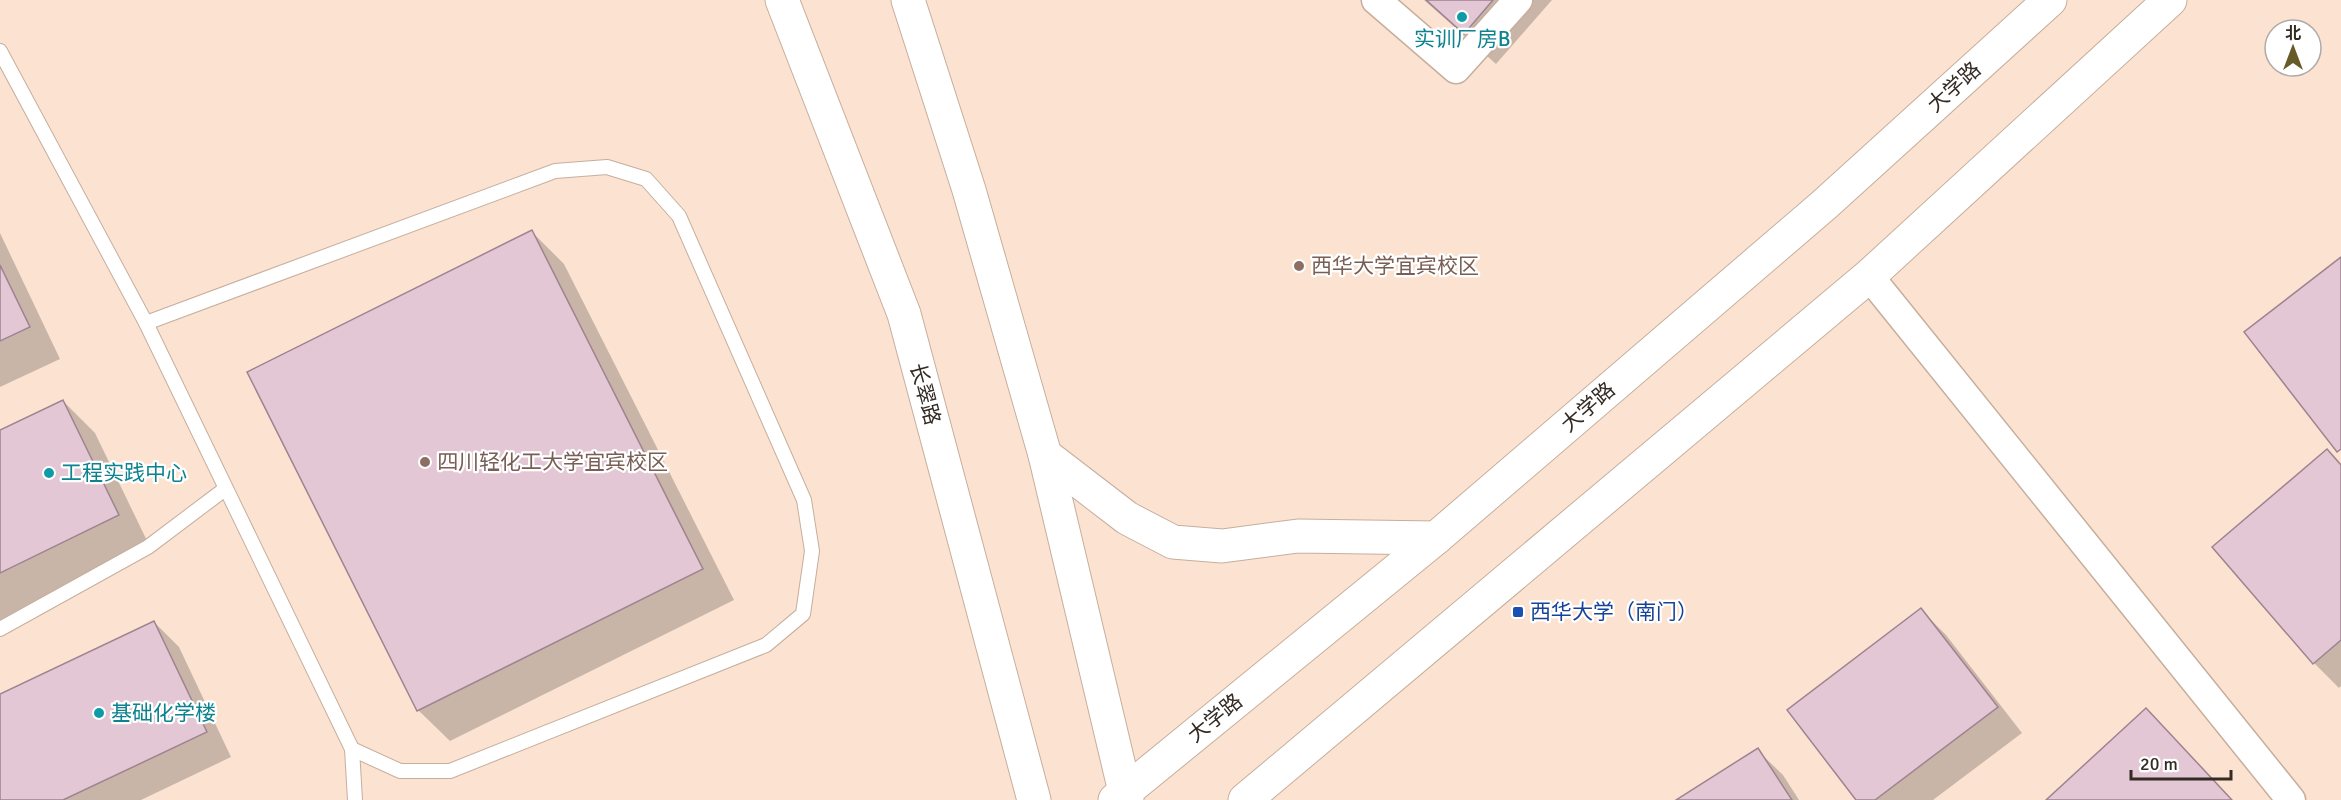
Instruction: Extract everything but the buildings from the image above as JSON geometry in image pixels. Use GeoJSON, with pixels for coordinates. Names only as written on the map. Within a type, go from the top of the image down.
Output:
{"type":"FeatureCollection","features":[{"type":"Feature","properties":{"kind":"main road","name":"长翠路"},"geometry":{"type":"LineString","coordinates":[[782,0],[904,314],[1034,800]]}},
{"type":"Feature","properties":{"kind":"main road"},"geometry":{"type":"LineString","coordinates":[[909,0],[969,190],[1045,456],[1122,797]]}},
{"type":"Feature","properties":{"kind":"main road","name":"大学路"},"geometry":{"type":"LineString","coordinates":[[1122,797],[1436,538],[1824,205],[2050,0]]}},
{"type":"Feature","properties":{"kind":"main road"},"geometry":{"type":"LineString","coordinates":[[1245,800],[1869,276],[2170,0]]}},
{"type":"Feature","properties":{"kind":"main road"},"geometry":{"type":"LineString","coordinates":[[1045,456],[1127,518],[1173,542],[1222,546],[1298,536],[1436,538]]}},
{"type":"Feature","properties":{"kind":"street"},"geometry":{"type":"LineString","coordinates":[[1376,0],[1456,69],[1518,0]]}},
{"type":"Feature","properties":{"kind":"street"},"geometry":{"type":"LineString","coordinates":[[1869,276],[2291,800]]}},
{"type":"Feature","properties":{"kind":"lane"},"geometry":{"type":"LineString","coordinates":[[0,51],[146,323],[352,749],[355,800]]}},
{"type":"Feature","properties":{"kind":"lane"},"geometry":{"type":"LineString","coordinates":[[146,323],[555,171],[607,167],[646,179],[679,216],[804,500],[812,551],[803,614],[766,645],[450,771],[400,771],[352,749]]}},
{"type":"Feature","properties":{"kind":"lane"},"geometry":{"type":"LineString","coordinates":[[0,628],[147,547],[225,489]]}},
{"type":"Feature","properties":{"kind":"place","name":"实训厂房B"},"geometry":{"type":"Point","coordinates":[1462,17]}},
{"type":"Feature","properties":{"kind":"place","name":"西华大学宜宾校区"},"geometry":{"type":"Point","coordinates":[1299,266]}},
{"type":"Feature","properties":{"kind":"place","name":"四川轻化工大学宜宾校区"},"geometry":{"type":"Point","coordinates":[425,462]}},
{"type":"Feature","properties":{"kind":"place","name":"工程实践中心"},"geometry":{"type":"Point","coordinates":[49,473]}},
{"type":"Feature","properties":{"kind":"place","name":"西华大学（南门）"},"geometry":{"type":"Point","coordinates":[1518,612]}},
{"type":"Feature","properties":{"kind":"place","name":"基础化学楼"},"geometry":{"type":"Point","coordinates":[99,713]}}]}
